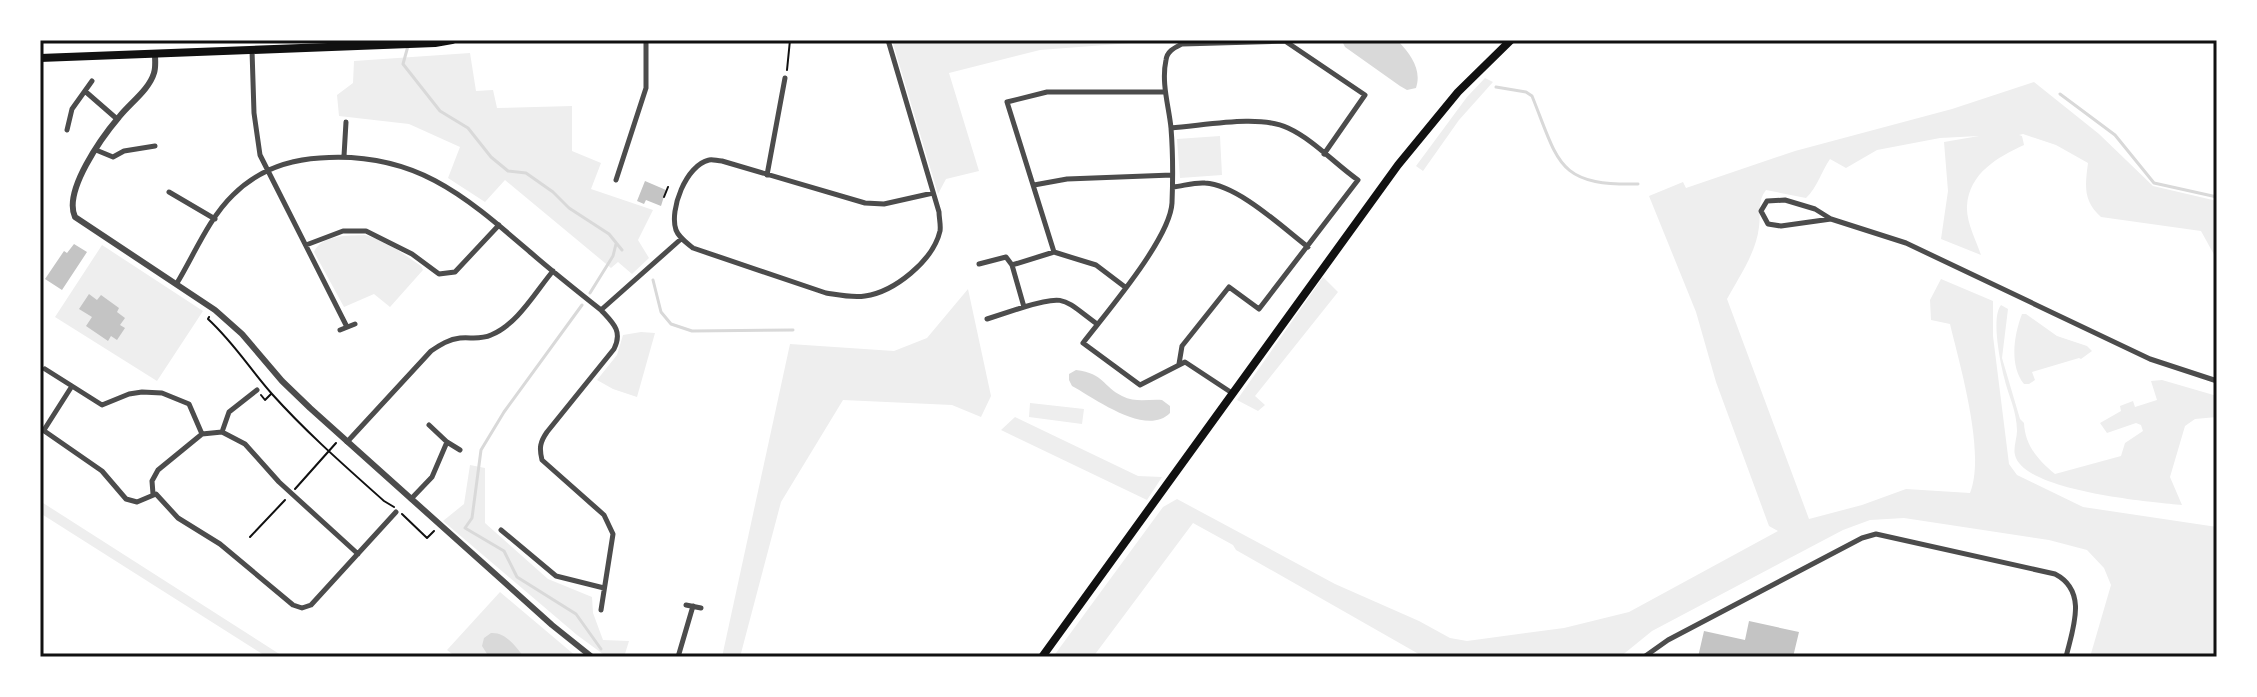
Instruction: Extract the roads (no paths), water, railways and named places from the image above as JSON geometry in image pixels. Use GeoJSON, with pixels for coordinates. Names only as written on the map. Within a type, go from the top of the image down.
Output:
{"type":"FeatureCollection","features":[{"type":"Feature","properties":{"kind":"main road"},"geometry":{"type":"LineString","coordinates":[[40,58],[452,40]]}},
{"type":"Feature","properties":{"kind":"main road"},"geometry":{"type":"LineString","coordinates":[[1042,657],[1398,165],[1458,92],[1511,40]]}},
{"type":"Feature","properties":{"kind":"street"},"geometry":{"type":"LineString","coordinates":[[616,180],[646,88],[646,40]]}},
{"type":"Feature","properties":{"kind":"street"},"geometry":{"type":"LineString","coordinates":[[888,40],[939,212],[940,230],[935,244],[920,264],[885,290],[846,297],[693,248],[681,239],[676,229],[673,215],[691,172],[708,160],[722,161],[865,203],[884,204],[933,193]]}},
{"type":"Feature","properties":{"kind":"street"},"geometry":{"type":"LineString","coordinates":[[1233,394],[1185,362],[1140,385],[1083,343],[1161,233],[1172,208],[1171,128],[1165,92],[1166,59],[1172,48],[1182,44],[1285,41],[1365,95],[1324,154]]}},
{"type":"Feature","properties":{"kind":"street"},"geometry":{"type":"LineString","coordinates":[[252,50],[257,144],[267,170],[347,327]]}},
{"type":"Feature","properties":{"kind":"street"},"geometry":{"type":"LineString","coordinates":[[155,54],[153,76],[117,119],[73,191],[71,203],[75,217],[215,310],[242,334],[282,381],[344,439],[592,657]]}},
{"type":"Feature","properties":{"kind":"street"},"geometry":{"type":"LineString","coordinates":[[767,175],[785,78]]}},
{"type":"Feature","properties":{"kind":"street"},"geometry":{"type":"LineString","coordinates":[[67,130],[72,109],[92,81]]}},
{"type":"Feature","properties":{"kind":"street"},"geometry":{"type":"LineString","coordinates":[[86,92],[117,119]]}},
{"type":"Feature","properties":{"kind":"street"},"geometry":{"type":"LineString","coordinates":[[1054,252],[1007,102],[1047,92],[1165,92]]}},
{"type":"Feature","properties":{"kind":"street"},"geometry":{"type":"LineString","coordinates":[[344,156],[346,122]]}},
{"type":"Feature","properties":{"kind":"street"},"geometry":{"type":"LineString","coordinates":[[1171,128],[1276,123],[1290,129],[1358,180],[1259,309],[1229,287],[1182,346],[1179,365]]}},
{"type":"Feature","properties":{"kind":"street"},"geometry":{"type":"LineString","coordinates":[[96,150],[113,157],[124,151],[155,146]]}},
{"type":"Feature","properties":{"kind":"street"},"geometry":{"type":"LineString","coordinates":[[177,283],[229,198],[267,170],[295,161],[344,156],[399,165],[451,188],[499,225],[601,310],[618,330],[619,339],[614,349],[547,432],[540,450],[542,460],[604,515],[613,534],[601,610]]}},
{"type":"Feature","properties":{"kind":"street"},"geometry":{"type":"LineString","coordinates":[[1034,185],[1067,179],[1172,175]]}},
{"type":"Feature","properties":{"kind":"street"},"geometry":{"type":"LineString","coordinates":[[1173,187],[1205,183],[1226,189],[1308,247]]}},
{"type":"Feature","properties":{"kind":"street"},"geometry":{"type":"LineString","coordinates":[[169,192],[215,219]]}},
{"type":"Feature","properties":{"kind":"street"},"geometry":{"type":"LineString","coordinates":[[1831,219],[1781,226],[1768,224],[1761,211],[1767,201],[1785,200],[1815,209],[1831,219],[1906,243],[2150,359],[2217,381]]}},
{"type":"Feature","properties":{"kind":"street"},"geometry":{"type":"LineString","coordinates":[[306,245],[343,231],[366,231],[400,246],[439,274],[447,275],[455,272],[499,225]]}},
{"type":"Feature","properties":{"kind":"street"},"geometry":{"type":"LineString","coordinates":[[601,310],[681,239]]}},
{"type":"Feature","properties":{"kind":"street"},"geometry":{"type":"LineString","coordinates":[[1012,265],[1054,252],[1096,265],[1125,287]]}},
{"type":"Feature","properties":{"kind":"street"},"geometry":{"type":"LineString","coordinates":[[979,264],[1006,257],[1012,265],[1024,307]]}},
{"type":"Feature","properties":{"kind":"street"},"geometry":{"type":"LineString","coordinates":[[344,439],[431,351],[445,342],[459,338],[479,339],[507,326],[553,271]]}},
{"type":"Feature","properties":{"kind":"street"},"geometry":{"type":"LineString","coordinates":[[987,319],[1051,298],[1061,298],[1097,324]]}},
{"type":"Feature","properties":{"kind":"street"},"geometry":{"type":"LineString","coordinates":[[340,330],[355,324]]}},
{"type":"Feature","properties":{"kind":"street"},"geometry":{"type":"LineString","coordinates":[[45,369],[102,405],[129,394],[162,393],[189,404],[202,434]]}},
{"type":"Feature","properties":{"kind":"street"},"geometry":{"type":"LineString","coordinates":[[72,386],[42,429],[102,471],[126,499],[137,502],[153,494]]}},
{"type":"Feature","properties":{"kind":"street"},"geometry":{"type":"LineString","coordinates":[[222,432],[229,412],[257,390]]}},
{"type":"Feature","properties":{"kind":"street"},"geometry":{"type":"LineString","coordinates":[[429,425],[460,450]]}},
{"type":"Feature","properties":{"kind":"street"},"geometry":{"type":"LineString","coordinates":[[153,494],[152,481],[158,470],[202,434],[222,432],[245,444],[358,554]]}},
{"type":"Feature","properties":{"kind":"street"},"geometry":{"type":"LineString","coordinates":[[411,499],[432,477],[447,442]]}},
{"type":"Feature","properties":{"kind":"street"},"geometry":{"type":"LineString","coordinates":[[153,494],[178,518],[220,544],[293,605],[302,608],[311,605],[396,512]]}},
{"type":"Feature","properties":{"kind":"street"},"geometry":{"type":"LineString","coordinates":[[501,530],[556,576],[604,588]]}},
{"type":"Feature","properties":{"kind":"street"},"geometry":{"type":"LineString","coordinates":[[1644,657],[1668,640],[1862,538],[1876,534],[2064,578],[2072,587],[2076,600],[2066,657]]}},
{"type":"Feature","properties":{"kind":"street"},"geometry":{"type":"LineString","coordinates":[[686,605],[701,608]]}},
{"type":"Feature","properties":{"kind":"street"},"geometry":{"type":"LineString","coordinates":[[678,657],[693,606]]}},
{"type":"Feature","properties":{"kind":"waterway"},"geometry":{"type":"LineString","coordinates":[[408,46],[403,64],[440,111],[468,128],[491,157],[508,171],[526,173],[569,208],[609,234],[622,250]]}},
{"type":"Feature","properties":{"kind":"waterway"},"geometry":{"type":"LineString","coordinates":[[1496,87],[1526,92],[1532,96],[1556,154],[1576,175],[1611,184],[1638,184]]}},
{"type":"Feature","properties":{"kind":"waterway"},"geometry":{"type":"LineString","coordinates":[[2060,94],[2115,135],[2154,183],[2217,197]]}},
{"type":"Feature","properties":{"kind":"waterway"},"geometry":{"type":"LineString","coordinates":[[590,293],[613,256],[616,244]]}},
{"type":"Feature","properties":{"kind":"waterway"},"geometry":{"type":"LineString","coordinates":[[653,280],[661,312],[671,324],[692,331],[793,330]]}},
{"type":"Feature","properties":{"kind":"waterway"},"geometry":{"type":"LineString","coordinates":[[582,305],[504,412],[481,450],[472,518],[465,528],[504,551],[517,577],[576,614],[601,649]]}}]}
